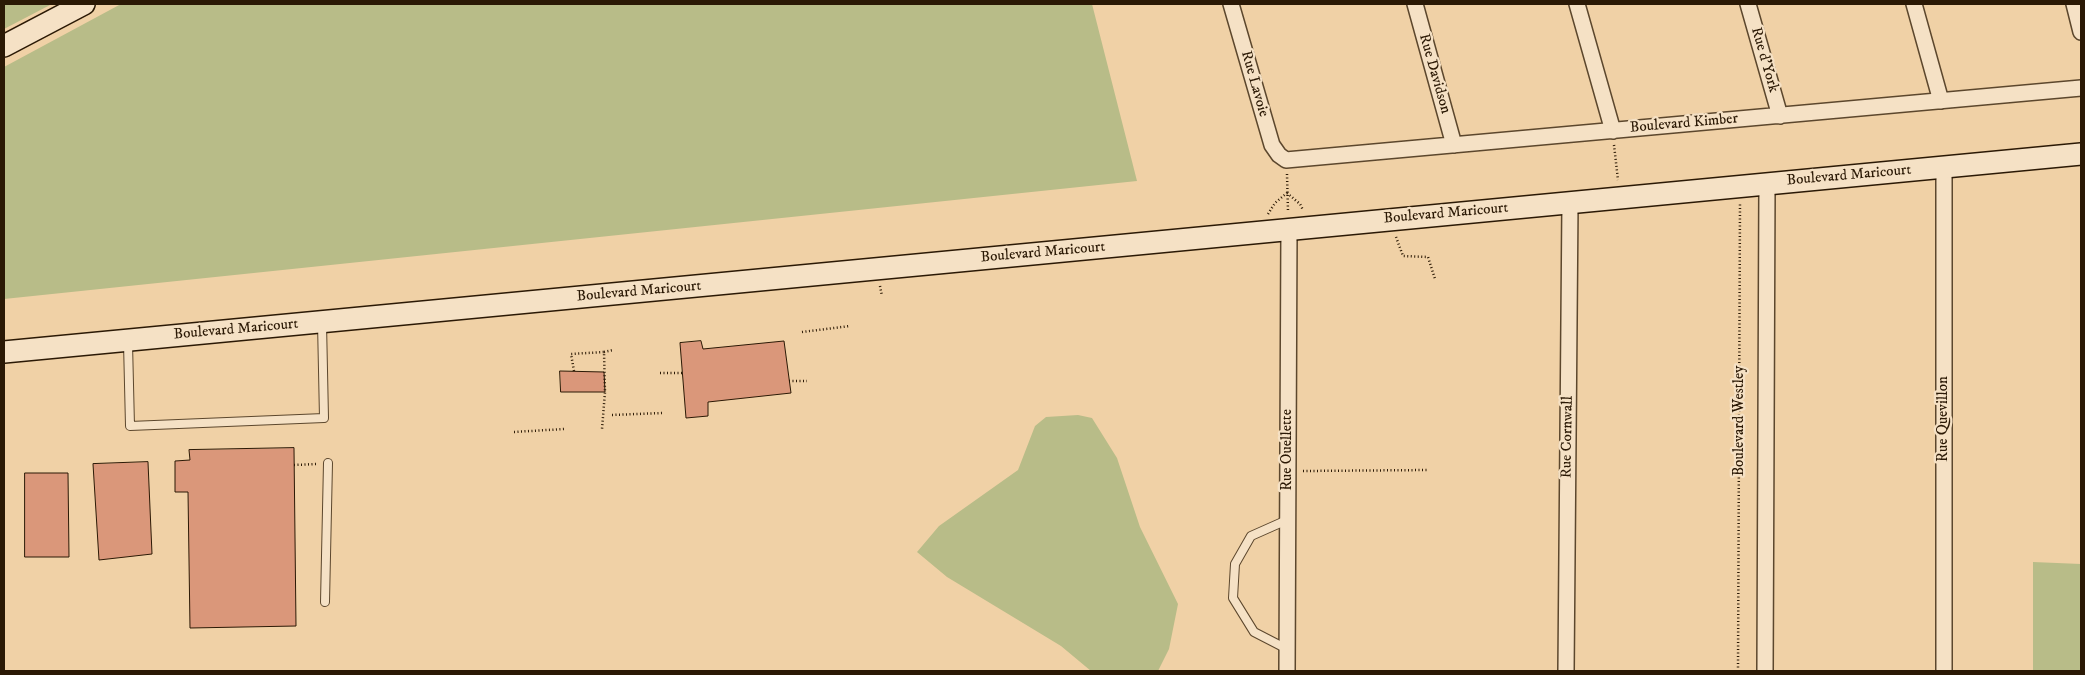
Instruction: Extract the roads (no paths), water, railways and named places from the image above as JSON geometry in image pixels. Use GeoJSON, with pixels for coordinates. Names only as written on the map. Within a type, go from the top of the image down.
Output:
{"type":"FeatureCollection","features":[{"type":"Feature","properties":{"kind":"street"},"geometry":{"type":"LineString","coordinates":[[4,46],[84,4]]}},
{"type":"Feature","properties":{"kind":"street","name":"Rue Lavoie"},"geometry":{"type":"LineString","coordinates":[[1231,4],[1272,145],[1286,166]]}},
{"type":"Feature","properties":{"kind":"street","name":"Rue Davidson"},"geometry":{"type":"LineString","coordinates":[[1415,4],[1454,145]]}},
{"type":"Feature","properties":{"kind":"street"},"geometry":{"type":"LineString","coordinates":[[1577,4],[1613,137]]}},
{"type":"Feature","properties":{"kind":"street","name":"Rue d'York"},"geometry":{"type":"LineString","coordinates":[[1748,4],[1780,116]]}},
{"type":"Feature","properties":{"kind":"street"},"geometry":{"type":"LineString","coordinates":[[1914,4],[1941,101]]}},
{"type":"Feature","properties":{"kind":"street"},"geometry":{"type":"LineString","coordinates":[[2074,4],[2081,32]]}},
{"type":"Feature","properties":{"kind":"street","name":"Boulevard Kimber"},"geometry":{"type":"LineString","coordinates":[[1286,166],[1454,145],[1613,137],[1780,116],[2081,88]]}},
{"type":"Feature","properties":{"kind":"street","name":"Boulevard Maricourt"},"geometry":{"type":"LineString","coordinates":[[4,352],[2081,154]]}},
{"type":"Feature","properties":{"kind":"street","name":"Rue Quevillon"},"geometry":{"type":"LineString","coordinates":[[1944,167],[1944,671]]}},
{"type":"Feature","properties":{"kind":"street","name":"Boulevard Westley"},"geometry":{"type":"LineString","coordinates":[[1765,671],[1767,184]]}},
{"type":"Feature","properties":{"kind":"street","name":"Rue Cornwall"},"geometry":{"type":"LineString","coordinates":[[1566,671],[1570,203]]}},
{"type":"Feature","properties":{"kind":"street","name":"Rue Ouellette"},"geometry":{"type":"LineString","coordinates":[[1287,671],[1289,229]]}},
{"type":"Feature","properties":{"kind":"lane"},"geometry":{"type":"LineString","coordinates":[[128,341],[130,426],[324,418],[322,322]]}},
{"type":"Feature","properties":{"kind":"lane"},"geometry":{"type":"LineString","coordinates":[[325,602],[328,463]]}},
{"type":"Feature","properties":{"kind":"lane"},"geometry":{"type":"LineString","coordinates":[[1286,649],[1254,632],[1234,598],[1234,564],[1252,536],[1288,520]]}}]}
